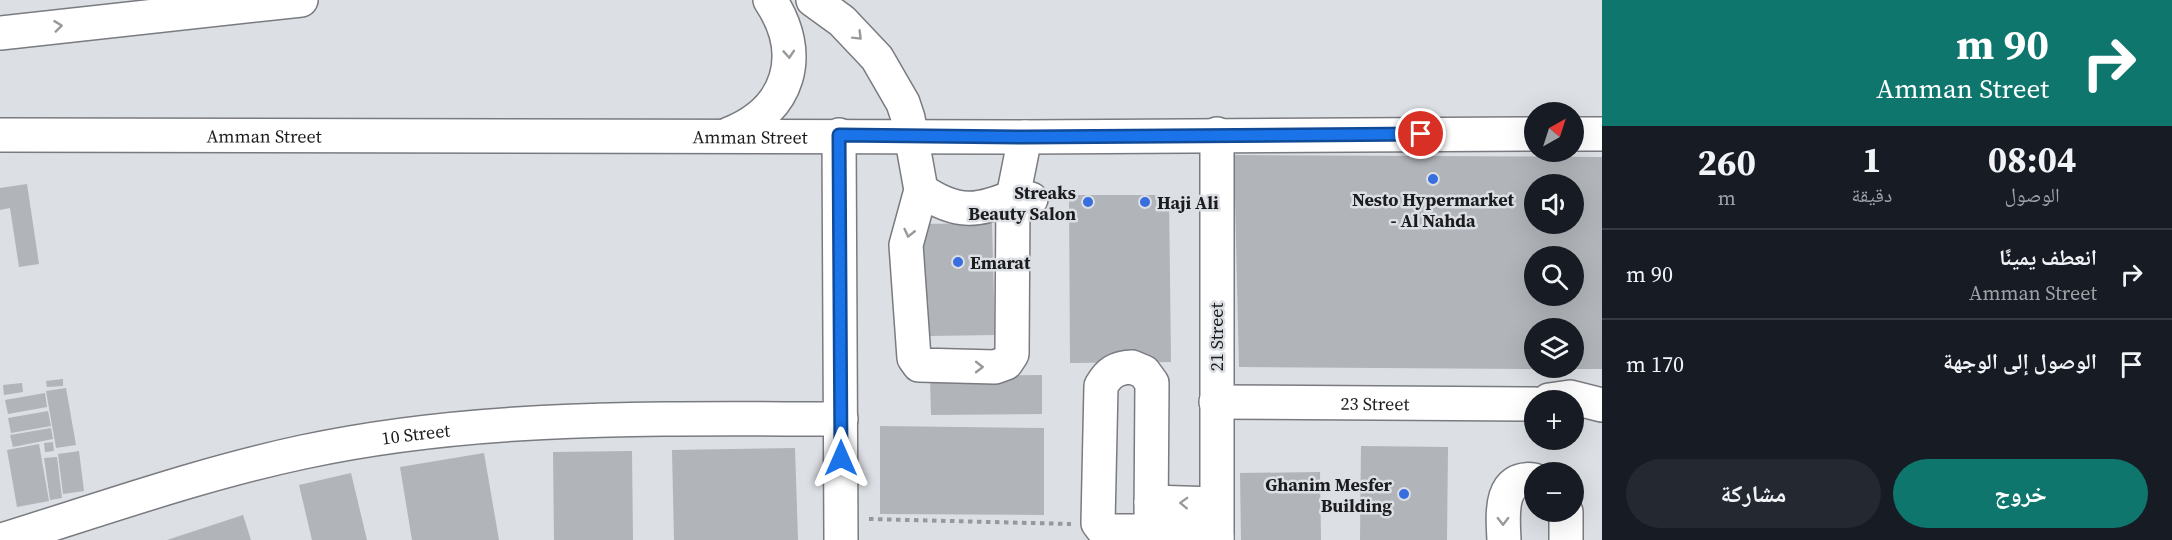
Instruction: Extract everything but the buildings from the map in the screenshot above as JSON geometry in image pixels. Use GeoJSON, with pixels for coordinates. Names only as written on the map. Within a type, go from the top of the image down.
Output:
{"type":"FeatureCollection","features":[{"type":"Feature","properties":{"kind":"street"},"geometry":{"type":"LineString","coordinates":[[0,33],[301,0]]}},
{"type":"Feature","properties":{"kind":"street"},"geometry":{"type":"LineString","coordinates":[[728,134],[754,122],[767,110],[785,81],[790,64],[788,43],[783,22],[770,0]]}},
{"type":"Feature","properties":{"kind":"street"},"geometry":{"type":"LineString","coordinates":[[813,0],[842,21],[877,58],[903,103],[921,190],[909,230],[906,253],[914,358],[919,365],[996,367],[1006,363],[1013,349],[1012,197],[1025,137]]}},
{"type":"Feature","properties":{"kind":"street","name":"Amman Street"},"geometry":{"type":"LineString","coordinates":[[0,135],[728,134],[1025,137],[1217,134],[1524,134]]}},
{"type":"Feature","properties":{"kind":"street","name":"21 Street"},"geometry":{"type":"LineString","coordinates":[[1217,134],[1217,538]]}},
{"type":"Feature","properties":{"kind":"street"},"geometry":{"type":"LineString","coordinates":[[1584,134],[1602,134]]}},
{"type":"Feature","properties":{"kind":"street"},"geometry":{"type":"LineString","coordinates":[[839,135],[841,529]]}},
{"type":"Feature","properties":{"kind":"street"},"geometry":{"type":"LineString","coordinates":[[921,190],[938,202],[956,208],[976,209],[995,206],[1012,197]]}},
{"type":"Feature","properties":{"kind":"street"},"geometry":{"type":"LineString","coordinates":[[1132,367],[1144,372],[1152,383],[1150,514],[1142,531],[1104,531],[1098,526],[1101,386],[1108,375],[1119,368],[1132,367]]}},
{"type":"Feature","properties":{"kind":"street"},"geometry":{"type":"LineString","coordinates":[[1584,400],[1602,405]]}},
{"type":"Feature","properties":{"kind":"street","name":"23 Street"},"geometry":{"type":"LineString","coordinates":[[1216,402],[1524,404]]}},
{"type":"Feature","properties":{"kind":"street"},"geometry":{"type":"LineString","coordinates":[[1584,418],[1602,430]]}},
{"type":"Feature","properties":{"kind":"street","name":"10 Street"},"geometry":{"type":"LineString","coordinates":[[2,540],[184,481],[304,452],[437,430],[571,419],[841,419]]}},
{"type":"Feature","properties":{"kind":"street"},"geometry":{"type":"LineString","coordinates":[[1503,540],[1503,498],[1514,485],[1524,481]]}},
{"type":"Feature","properties":{"kind":"street"},"geometry":{"type":"LineString","coordinates":[[1150,514],[1216,504]]}},
{"type":"Feature","properties":{"kind":"street"},"geometry":{"type":"LineString","coordinates":[[1150,514],[1185,529],[1217,538]]}},
{"type":"Feature","properties":{"kind":"street"},"geometry":{"type":"LineString","coordinates":[[1566,522],[1566,540]]}},
{"type":"Feature","properties":{"kind":"path"},"geometry":{"type":"LineString","coordinates":[[841,529],[1067,524],[1098,516]]}},
{"type":"Feature","properties":{"kind":"place","name":"Nesto Hypermarket - Al Nahda"},"geometry":{"type":"Point","coordinates":[1433,179]}},
{"type":"Feature","properties":{"kind":"place","name":"Streaks Beauty Salon"},"geometry":{"type":"Point","coordinates":[1088,202]}},
{"type":"Feature","properties":{"kind":"place","name":"Haji Ali"},"geometry":{"type":"Point","coordinates":[1145,202]}},
{"type":"Feature","properties":{"kind":"place","name":"Emarat"},"geometry":{"type":"Point","coordinates":[958,262]}},
{"type":"Feature","properties":{"kind":"place","name":"Ghanim Mesfer Building"},"geometry":{"type":"Point","coordinates":[1404,494]}},
{"type":"Feature","properties":{"kind":"route"},"geometry":{"type":"LineString","coordinates":[[841,458],[839,135],[1025,137],[1421,134]]}}]}
